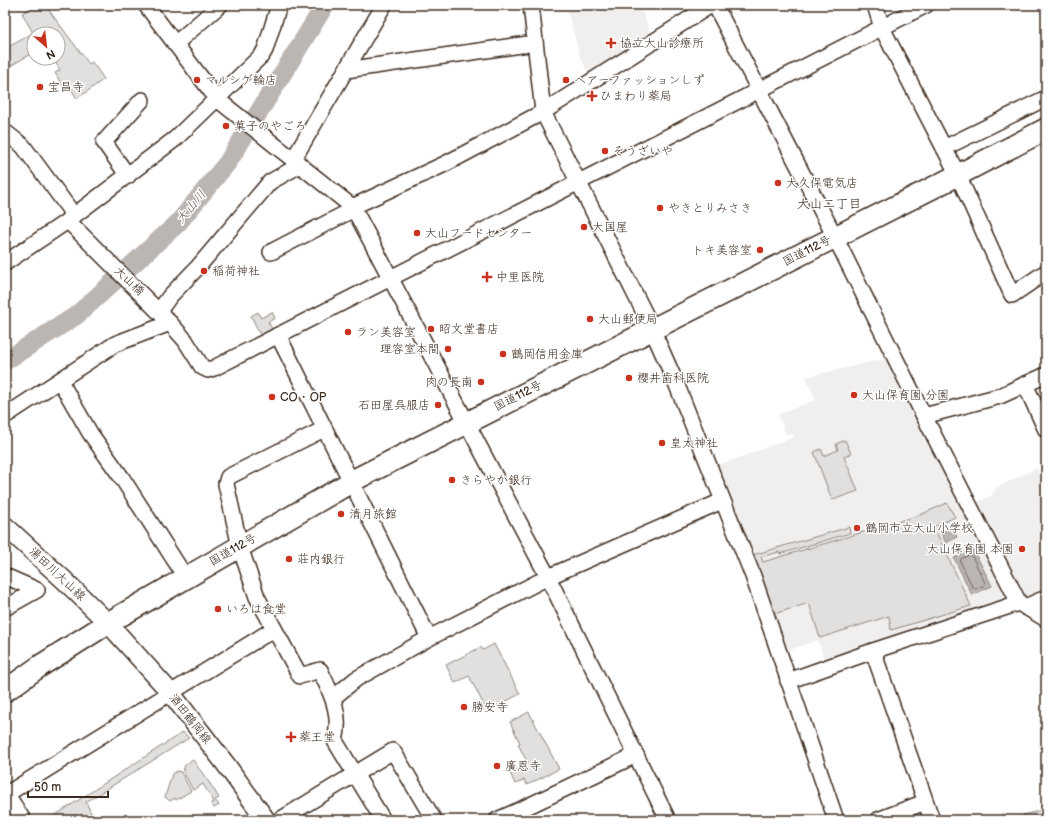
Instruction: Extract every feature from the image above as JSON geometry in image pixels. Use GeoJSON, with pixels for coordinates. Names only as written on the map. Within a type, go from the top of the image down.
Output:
{"type":"FeatureCollection","features":[{"type":"Feature","properties":{"kind":"highway","name":"国道112号"},"geometry":{"type":"LineString","coordinates":[[5,691],[40,666],[108,623],[350,482],[466,422],[958,175],[1046,129]]}},
{"type":"Feature","properties":{"kind":"main road","name":"湯田川大山線"},"geometry":{"type":"LineString","coordinates":[[5,526],[108,623]]}},
{"type":"Feature","properties":{"kind":"main road","name":"酒田鶴岡線"},"geometry":{"type":"LineString","coordinates":[[108,623],[170,692],[266,820]]}},
{"type":"Feature","properties":{"kind":"street"},"geometry":{"type":"LineString","coordinates":[[146,5],[216,99],[353,208],[548,577],[668,820]]}},
{"type":"Feature","properties":{"kind":"street"},"geometry":{"type":"LineString","coordinates":[[174,44],[220,5]]}},
{"type":"Feature","properties":{"kind":"street"},"geometry":{"type":"LineString","coordinates":[[5,263],[70,219],[175,139],[262,55],[265,50],[279,5]]}},
{"type":"Feature","properties":{"kind":"street"},"geometry":{"type":"LineString","coordinates":[[157,309],[198,267],[270,182],[294,160],[384,5]]}},
{"type":"Feature","properties":{"kind":"street"},"geometry":{"type":"LineString","coordinates":[[531,5],[543,112],[652,329],[676,383],[753,576],[836,820]]}},
{"type":"Feature","properties":{"kind":"street"},"geometry":{"type":"LineString","coordinates":[[271,252],[353,208],[447,163],[543,112],[711,5]]}},
{"type":"Feature","properties":{"kind":"street"},"geometry":{"type":"LineString","coordinates":[[715,5],[760,90],[924,416],[1022,605],[1046,619]]}},
{"type":"Feature","properties":{"kind":"street"},"geometry":{"type":"LineString","coordinates":[[875,5],[882,28],[958,175],[1012,295],[1046,272]]}},
{"type":"Feature","properties":{"kind":"street"},"geometry":{"type":"LineString","coordinates":[[429,638],[278,335],[926,5]]}},
{"type":"Feature","properties":{"kind":"street"},"geometry":{"type":"LineString","coordinates":[[346,70],[535,43]]}},
{"type":"Feature","properties":{"kind":"street"},"geometry":{"type":"LineString","coordinates":[[944,148],[1046,98]]}},
{"type":"Feature","properties":{"kind":"street"},"geometry":{"type":"LineString","coordinates":[[128,176],[104,142],[142,100]]}},
{"type":"Feature","properties":{"kind":"street","name":"大山橋"},"geometry":{"type":"LineString","coordinates":[[5,132],[23,146],[70,210],[71,224],[170,323],[185,340],[202,367],[208,370],[214,368],[278,335]]}},
{"type":"Feature","properties":{"kind":"street"},"geometry":{"type":"LineString","coordinates":[[5,416],[115,344],[170,323]]}},
{"type":"Feature","properties":{"kind":"street"},"geometry":{"type":"LineString","coordinates":[[924,416],[1000,396],[1046,375]]}},
{"type":"Feature","properties":{"kind":"street"},"geometry":{"type":"LineString","coordinates":[[60,381],[90,433],[122,478],[186,578]]}},
{"type":"Feature","properties":{"kind":"street"},"geometry":{"type":"LineString","coordinates":[[1025,384],[1046,430]]}},
{"type":"Feature","properties":{"kind":"street"},"geometry":{"type":"LineString","coordinates":[[324,429],[228,477],[226,484],[240,547],[257,597],[300,676],[320,670],[333,698],[338,722],[335,741],[383,820]]}},
{"type":"Feature","properties":{"kind":"street"},"geometry":{"type":"LineString","coordinates":[[333,698],[356,680],[429,638],[548,577],[722,501]]}},
{"type":"Feature","properties":{"kind":"street"},"geometry":{"type":"LineString","coordinates":[[5,576],[37,590],[5,608]]}},
{"type":"Feature","properties":{"kind":"street"},"geometry":{"type":"LineString","coordinates":[[788,680],[873,651],[1046,598]]}},
{"type":"Feature","properties":{"kind":"street"},"geometry":{"type":"LineString","coordinates":[[23,820],[6,794],[274,629]]}},
{"type":"Feature","properties":{"kind":"street"},"geometry":{"type":"LineString","coordinates":[[873,651],[932,820]]}},
{"type":"Feature","properties":{"kind":"street"},"geometry":{"type":"LineString","coordinates":[[280,820],[393,751],[434,820]]}},
{"type":"Feature","properties":{"kind":"street"},"geometry":{"type":"LineString","coordinates":[[497,820],[636,755]]}},
{"type":"Feature","properties":{"kind":"street"},"geometry":{"type":"LineString","coordinates":[[878,820],[925,802]]}},
{"type":"Feature","properties":{"kind":"shaded area"},"geometry":{"type":"Polygon","coordinates":[[[36,5],[45,5],[61,26],[29,26],[22,13],[36,5]]]}},
{"type":"Feature","properties":{"kind":"shaded area","name":"協立大山診療所"},"geometry":{"type":"Polygon","coordinates":[[[559,5],[640,5],[653,39],[591,79],[580,56],[567,10],[560,11],[559,5]]]}},
{"type":"Feature","properties":{"kind":"shaded area"},"geometry":{"type":"Polygon","coordinates":[[[66,33],[89,64],[92,62],[104,79],[77,99],[67,82],[62,85],[55,73],[60,70],[58,66],[66,66],[66,33]]]}},
{"type":"Feature","properties":{"kind":"shaded area"},"geometry":{"type":"Polygon","coordinates":[[[26,37],[26,57],[7,68],[10,74],[5,77],[5,49],[26,37]]]}},
{"type":"Feature","properties":{"kind":"shaded area"},"geometry":{"type":"Polygon","coordinates":[[[258,312],[261,318],[272,312],[275,318],[268,322],[273,330],[261,336],[251,316],[258,312]]]}},
{"type":"Feature","properties":{"kind":"shaded area","name":"鶴岡市立大山小学校"},"geometry":{"type":"Polygon","coordinates":[[[889,358],[1009,600],[825,664],[818,640],[784,652],[714,467],[794,437],[792,433],[786,435],[778,414],[816,400],[806,377],[889,358]]]}},
{"type":"Feature","properties":{"kind":"shaded area"},"geometry":{"type":"Polygon","coordinates":[[[845,440],[851,454],[844,457],[858,491],[832,500],[814,452],[821,449],[824,456],[838,450],[836,444],[845,440]]]}},
{"type":"Feature","properties":{"kind":"shaded area","name":"大山保育園 本園"},"geometry":{"type":"Polygon","coordinates":[[[1037,468],[1046,495],[1046,594],[1033,600],[1023,597],[975,503],[992,495],[996,488],[1037,468]]]}},
{"type":"Feature","properties":{"kind":"shaded area"},"geometry":{"type":"Polygon","coordinates":[[[947,503],[955,517],[934,527],[971,606],[891,630],[889,616],[820,638],[809,603],[771,615],[749,556],[849,527],[850,533],[780,554],[779,552],[761,557],[763,562],[920,515],[947,503]]]}},
{"type":"Feature","properties":{"kind":"shaded area"},"geometry":{"type":"Polygon","coordinates":[[[494,644],[520,694],[487,711],[469,676],[455,683],[446,665],[481,647],[483,650],[494,644]]]}},
{"type":"Feature","properties":{"kind":"shaded area"},"geometry":{"type":"Polygon","coordinates":[[[529,712],[559,769],[527,785],[524,780],[515,784],[510,773],[528,764],[518,744],[520,743],[510,722],[529,712]]]}},
{"type":"Feature","properties":{"kind":"shaded area"},"geometry":{"type":"Polygon","coordinates":[[[183,732],[189,738],[86,802],[94,820],[48,820],[183,732]]]}},
{"type":"Feature","properties":{"kind":"shaded area"},"geometry":{"type":"Polygon","coordinates":[[[193,760],[219,798],[215,800],[219,805],[214,808],[211,803],[214,802],[203,784],[193,790],[183,771],[185,765],[193,760]]]}},
{"type":"Feature","properties":{"kind":"shaded area"},"geometry":{"type":"Polygon","coordinates":[[[177,771],[181,772],[191,791],[176,800],[175,798],[170,801],[165,797],[172,774],[177,771]]]}},
{"type":"Feature","properties":{"kind":"shaded area"},"geometry":{"type":"Polygon","coordinates":[[[1046,809],[1046,820],[1025,820],[1023,815],[1046,809]]]}},
{"type":"Feature","properties":{"kind":"water"},"geometry":{"type":"Polygon","coordinates":[[[952,527],[957,537],[946,543],[941,533],[952,527]]]}},
{"type":"Feature","properties":{"kind":"water"},"geometry":{"type":"Polygon","coordinates":[[[973,549],[992,586],[972,595],[954,558],[973,549]]]}},
{"type":"Feature","properties":{"kind":"waterway","name":"大山川"},"geometry":{"type":"LineString","coordinates":[[5,361],[77,315],[178,223],[228,162],[325,5]]}},
{"type":"Feature","properties":{"kind":"place","name":"協立大山診療所"},"geometry":{"type":"Point","coordinates":[611,43]}},
{"type":"Feature","properties":{"kind":"place","name":"マルシゲ輪店"},"geometry":{"type":"Point","coordinates":[197,80]}},
{"type":"Feature","properties":{"kind":"place","name":"ヘアーファッションしず"},"geometry":{"type":"Point","coordinates":[566,80]}},
{"type":"Feature","properties":{"kind":"place","name":"宝昌寺"},"geometry":{"type":"Point","coordinates":[40,87]}},
{"type":"Feature","properties":{"kind":"place","name":"ひまわり薬局"},"geometry":{"type":"Point","coordinates":[592,96]}},
{"type":"Feature","properties":{"kind":"place","name":"菓子のやごろ"},"geometry":{"type":"Point","coordinates":[226,126]}},
{"type":"Feature","properties":{"kind":"place","name":"そうざいや"},"geometry":{"type":"Point","coordinates":[605,151]}},
{"type":"Feature","properties":{"kind":"place","name":"大久保電気店"},"geometry":{"type":"Point","coordinates":[778,183]}},
{"type":"Feature","properties":{"kind":"place","name":"やきとりみさき"},"geometry":{"type":"Point","coordinates":[660,208]}},
{"type":"Feature","properties":{"kind":"place","name":"大国屋"},"geometry":{"type":"Point","coordinates":[584,227]}},
{"type":"Feature","properties":{"kind":"place","name":"大山フードセンター"},"geometry":{"type":"Point","coordinates":[417,233]}},
{"type":"Feature","properties":{"kind":"place","name":"トキ美容室"},"geometry":{"type":"Point","coordinates":[760,250]}},
{"type":"Feature","properties":{"kind":"place","name":"稲荷神社"},"geometry":{"type":"Point","coordinates":[204,271]}},
{"type":"Feature","properties":{"kind":"place","name":"中里医院"},"geometry":{"type":"Point","coordinates":[487,277]}},
{"type":"Feature","properties":{"kind":"place","name":"大山郵便局"},"geometry":{"type":"Point","coordinates":[590,319]}},
{"type":"Feature","properties":{"kind":"place","name":"昭文堂書店"},"geometry":{"type":"Point","coordinates":[431,329]}},
{"type":"Feature","properties":{"kind":"place","name":"ラン美容室"},"geometry":{"type":"Point","coordinates":[348,332]}},
{"type":"Feature","properties":{"kind":"place","name":"理容室本間"},"geometry":{"type":"Point","coordinates":[448,349]}},
{"type":"Feature","properties":{"kind":"place","name":"鶴岡信用金庫"},"geometry":{"type":"Point","coordinates":[503,354]}},
{"type":"Feature","properties":{"kind":"place","name":"櫻井歯科医院"},"geometry":{"type":"Point","coordinates":[629,378]}},
{"type":"Feature","properties":{"kind":"place","name":"肉の長南"},"geometry":{"type":"Point","coordinates":[481,382]}},
{"type":"Feature","properties":{"kind":"place","name":"大山保育園 分園"},"geometry":{"type":"Point","coordinates":[854,395]}},
{"type":"Feature","properties":{"kind":"place","name":"CO・OP"},"geometry":{"type":"Point","coordinates":[272,397]}},
{"type":"Feature","properties":{"kind":"place","name":"石田屋呉服店"},"geometry":{"type":"Point","coordinates":[438,405]}},
{"type":"Feature","properties":{"kind":"place","name":"皇太神社"},"geometry":{"type":"Point","coordinates":[662,443]}},
{"type":"Feature","properties":{"kind":"place","name":"きらやか銀行"},"geometry":{"type":"Point","coordinates":[452,480]}},
{"type":"Feature","properties":{"kind":"place","name":"清月旅館"},"geometry":{"type":"Point","coordinates":[341,514]}},
{"type":"Feature","properties":{"kind":"place","name":"鶴岡市立大山小学校"},"geometry":{"type":"Point","coordinates":[857,528]}},
{"type":"Feature","properties":{"kind":"place","name":"大山保育園 本園"},"geometry":{"type":"Point","coordinates":[1022,549]}},
{"type":"Feature","properties":{"kind":"place","name":"荘内銀行"},"geometry":{"type":"Point","coordinates":[289,559]}},
{"type":"Feature","properties":{"kind":"place","name":"いろは食堂"},"geometry":{"type":"Point","coordinates":[218,609]}},
{"type":"Feature","properties":{"kind":"place","name":"勝安寺"},"geometry":{"type":"Point","coordinates":[464,707]}},
{"type":"Feature","properties":{"kind":"place","name":"薬王堂"},"geometry":{"type":"Point","coordinates":[291,737]}},
{"type":"Feature","properties":{"kind":"place","name":"廣恩寺"},"geometry":{"type":"Point","coordinates":[497,766]}},
{"type":"Feature","properties":{"kind":"district","name":"大山二丁目"},"geometry":{"type":"Point","coordinates":[829,204]}}]}
